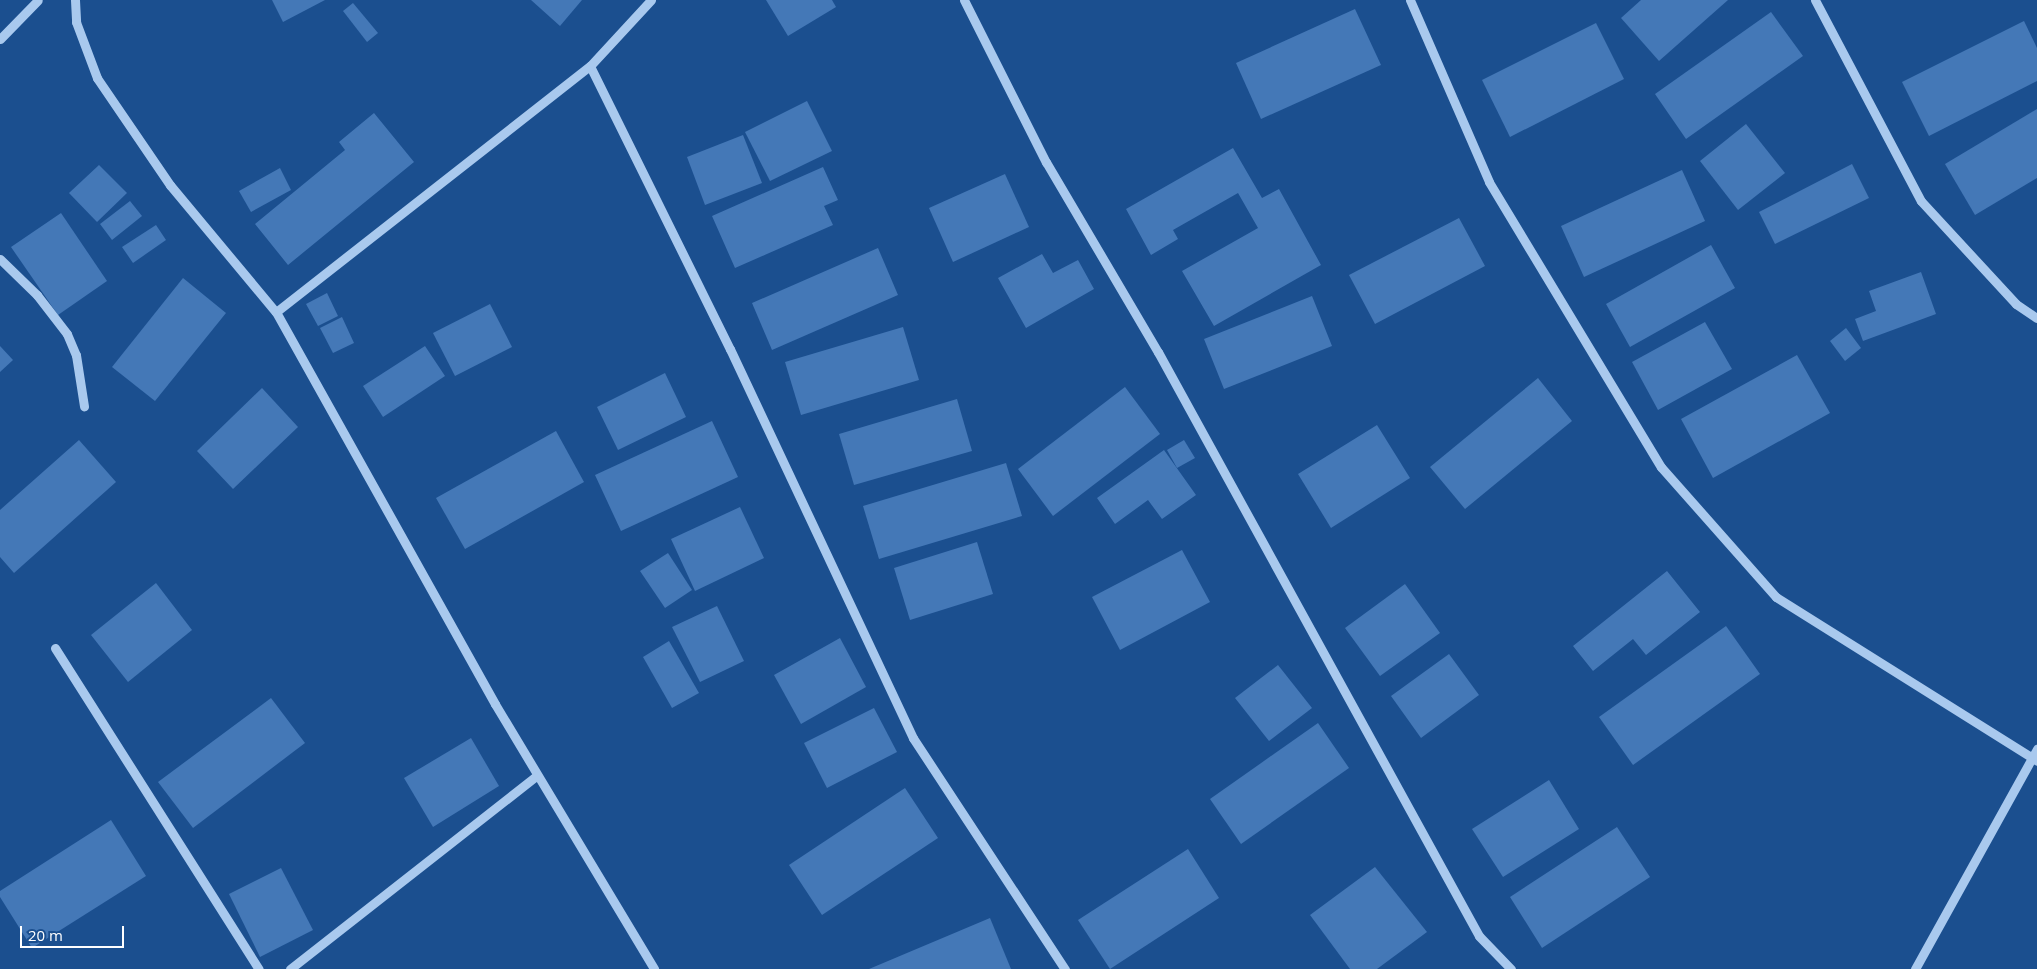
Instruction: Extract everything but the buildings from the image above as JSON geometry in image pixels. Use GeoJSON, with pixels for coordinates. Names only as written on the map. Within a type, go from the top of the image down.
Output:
{"type":"FeatureCollection","features":[{"type":"Feature","properties":{"kind":"street"},"geometry":{"type":"LineString","coordinates":[[0,39],[38,0]]}},
{"type":"Feature","properties":{"kind":"street"},"geometry":{"type":"LineString","coordinates":[[75,0],[76,22],[97,78],[170,185],[276,312],[536,775],[654,969]]}},
{"type":"Feature","properties":{"kind":"street"},"geometry":{"type":"LineString","coordinates":[[276,312],[590,66],[651,0]]}},
{"type":"Feature","properties":{"kind":"street"},"geometry":{"type":"LineString","coordinates":[[964,0],[1046,162],[1158,352],[1479,936],[1511,969]]}},
{"type":"Feature","properties":{"kind":"street"},"geometry":{"type":"LineString","coordinates":[[1410,0],[1489,182],[1661,467],[1776,597],[2034,760]]}},
{"type":"Feature","properties":{"kind":"street"},"geometry":{"type":"LineString","coordinates":[[1815,0],[1921,201],[2016,304],[2037,318]]}},
{"type":"Feature","properties":{"kind":"street"},"geometry":{"type":"LineString","coordinates":[[590,66],[730,349],[913,738],[1065,969]]}},
{"type":"Feature","properties":{"kind":"street"},"geometry":{"type":"LineString","coordinates":[[0,258],[37,295],[67,334],[76,356],[84,406]]}},
{"type":"Feature","properties":{"kind":"street"},"geometry":{"type":"LineString","coordinates":[[55,648],[259,969]]}},
{"type":"Feature","properties":{"kind":"street"},"geometry":{"type":"LineString","coordinates":[[1915,969],[2034,760],[2037,749]]}},
{"type":"Feature","properties":{"kind":"street"},"geometry":{"type":"LineString","coordinates":[[290,969],[536,775]]}}]}
